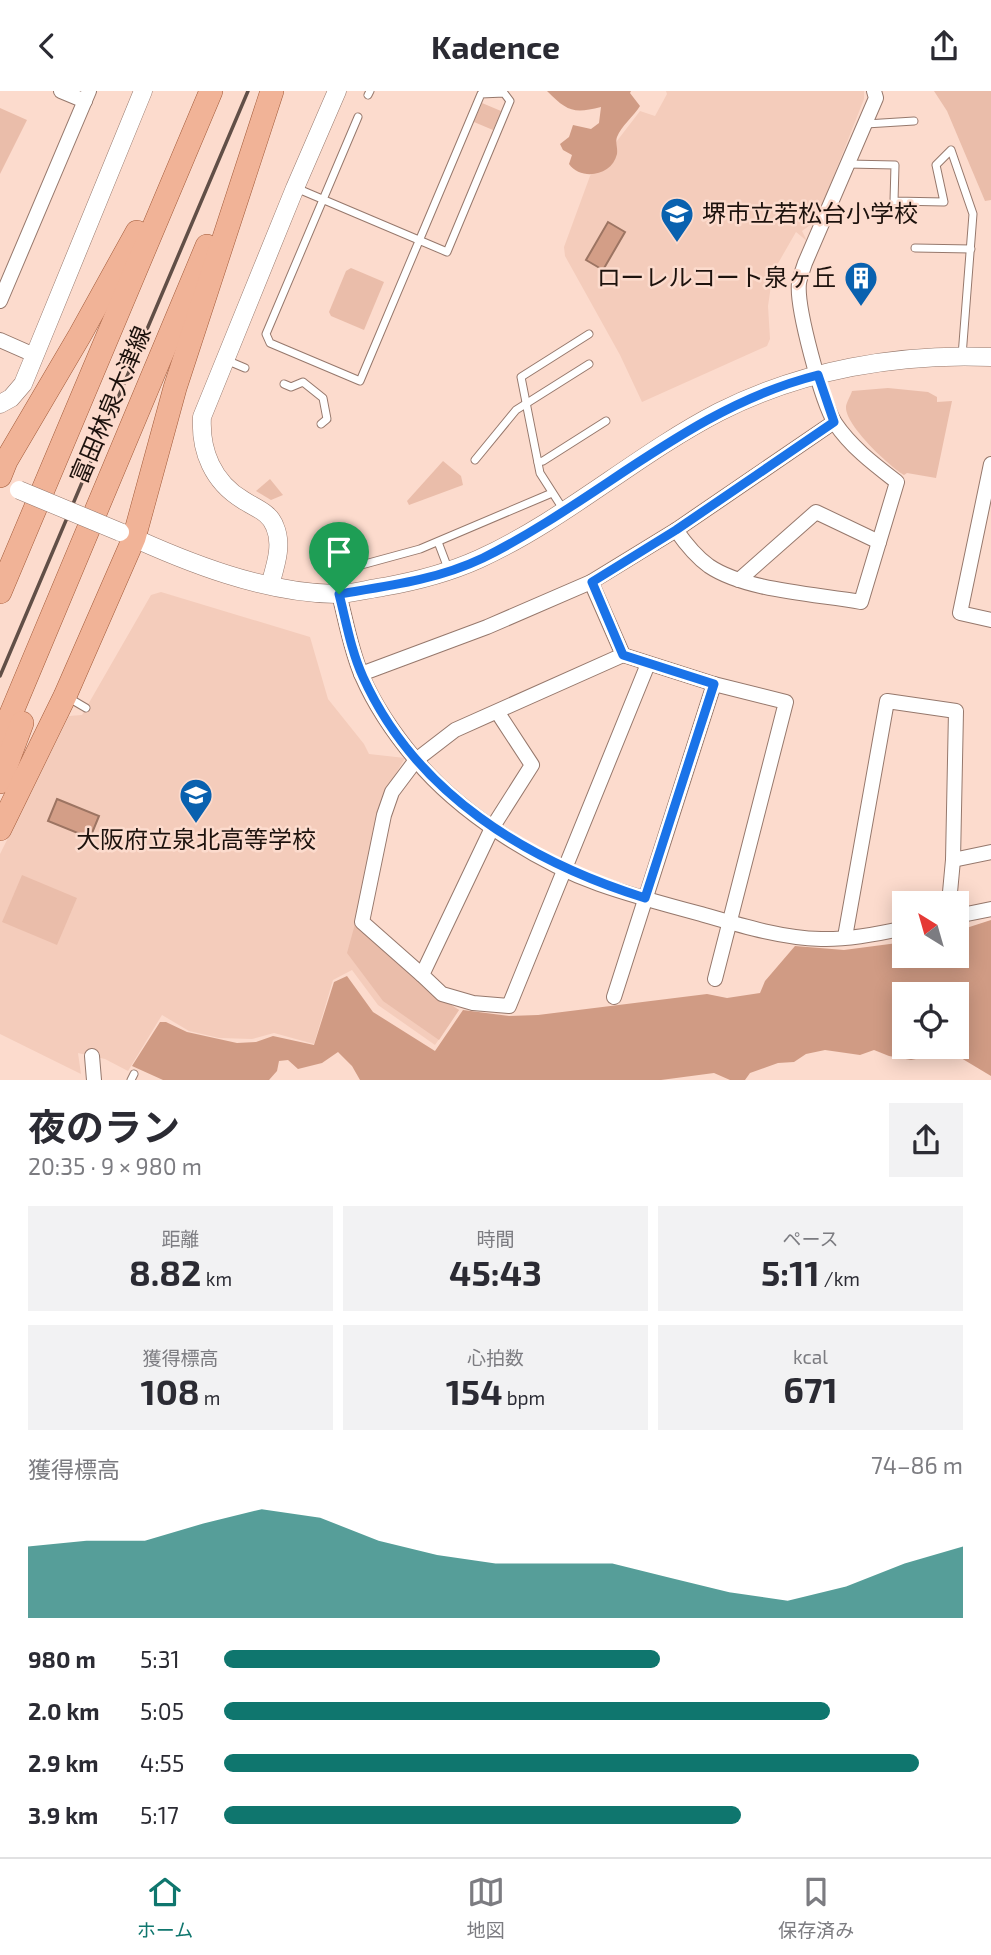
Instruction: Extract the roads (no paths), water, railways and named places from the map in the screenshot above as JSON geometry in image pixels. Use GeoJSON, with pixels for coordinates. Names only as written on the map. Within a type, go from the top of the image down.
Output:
{"type":"FeatureCollection","features":[{"type":"Feature","properties":{"kind":"main road"},"geometry":{"type":"LineString","coordinates":[[0,476],[139,227],[202,91]]}},
{"type":"Feature","properties":{"kind":"main road","name":"富田林泉大津線"},"geometry":{"type":"LineString","coordinates":[[0,592],[211,91]]}},
{"type":"Feature","properties":{"kind":"main road"},"geometry":{"type":"LineString","coordinates":[[0,829],[65,696],[127,535],[272,91]]}},
{"type":"Feature","properties":{"kind":"main road","name":"富田林泉大津線"},"geometry":{"type":"LineString","coordinates":[[0,740],[272,91]]}},
{"type":"Feature","properties":{"kind":"main road"},"geometry":{"type":"LineString","coordinates":[[0,560],[94,367]]}},
{"type":"Feature","properties":{"kind":"main road"},"geometry":{"type":"LineString","coordinates":[[0,782],[34,691],[62,590]]}},
{"type":"Feature","properties":{"kind":"street"},"geometry":{"type":"LineString","coordinates":[[0,301],[87,96],[61,91]]}},
{"type":"Feature","properties":{"kind":"street"},"geometry":{"type":"LineString","coordinates":[[0,404],[18,392],[143,91]]}},
{"type":"Feature","properties":{"kind":"street"},"geometry":{"type":"LineString","coordinates":[[270,585],[279,543],[276,528],[270,518],[230,492],[218,478],[209,462],[201,435],[202,417],[337,91]]}},
{"type":"Feature","properties":{"kind":"street"},"geometry":{"type":"LineString","coordinates":[[676,530],[690,549],[726,576],[862,602],[897,482],[869,460],[834,422],[800,308],[799,284],[805,263],[866,124],[876,98],[874,91]]}},
{"type":"Feature","properties":{"kind":"street"},"geometry":{"type":"LineString","coordinates":[[0,340],[34,355]]}},
{"type":"Feature","properties":{"kind":"street"},"geometry":{"type":"LineString","coordinates":[[0,482],[216,572],[270,585],[339,594],[417,581],[481,559],[517,539],[678,435],[759,395],[818,375],[895,359],[991,357]]}},
{"type":"Feature","properties":{"kind":"street"},"geometry":{"type":"LineString","coordinates":[[361,674],[488,627],[592,582],[676,530],[834,422]]}},
{"type":"Feature","properties":{"kind":"street"},"geometry":{"type":"LineString","coordinates":[[991,464],[960,613],[991,619]]}},
{"type":"Feature","properties":{"kind":"street"},"geometry":{"type":"LineString","coordinates":[[739,580],[816,512],[879,542]]}},
{"type":"Feature","properties":{"kind":"street"},"geometry":{"type":"LineString","coordinates":[[592,582],[623,655]]}},
{"type":"Feature","properties":{"kind":"street"},"geometry":{"type":"LineString","coordinates":[[339,594],[361,674],[380,711],[438,785],[492,828],[517,844],[597,883],[730,922],[820,939],[892,931]]}},
{"type":"Feature","properties":{"kind":"street"},"geometry":{"type":"LineString","coordinates":[[648,664],[509,1006],[473,1003],[442,994],[362,922],[384,815],[392,792],[416,760],[455,730],[623,655],[714,684],[786,702],[715,979]]}},
{"type":"Feature","properties":{"kind":"street"},"geometry":{"type":"LineString","coordinates":[[614,997],[714,684]]}},
{"type":"Feature","properties":{"kind":"street"},"geometry":{"type":"LineString","coordinates":[[845,937],[887,701],[957,711],[951,891]]}},
{"type":"Feature","properties":{"kind":"street"},"geometry":{"type":"LineString","coordinates":[[422,975],[492,828],[532,765],[498,713]]}},
{"type":"Feature","properties":{"kind":"street"},"geometry":{"type":"LineString","coordinates":[[953,860],[991,852]]}},
{"type":"Feature","properties":{"kind":"street"},"geometry":{"type":"LineString","coordinates":[[970,913],[991,909]]}},
{"type":"Feature","properties":{"kind":"street"},"geometry":{"type":"LineString","coordinates":[[92,1056],[94,1080]]}},
{"type":"Feature","properties":{"kind":"lane"},"geometry":{"type":"LineString","coordinates":[[295,188],[324,200],[419,241],[447,252],[510,101],[504,93],[481,95],[419,241],[360,381],[270,343],[267,334],[324,200],[358,117]]}},
{"type":"Feature","properties":{"kind":"lane"},"geometry":{"type":"LineString","coordinates":[[866,124],[914,121]]}},
{"type":"Feature","properties":{"kind":"lane"},"geometry":{"type":"LineString","coordinates":[[847,164],[895,165],[894,201],[944,202],[936,165],[951,150],[973,214],[962,356]]}},
{"type":"Feature","properties":{"kind":"lane"},"geometry":{"type":"LineString","coordinates":[[915,248],[971,249]]}},
{"type":"Feature","properties":{"kind":"lane"},"geometry":{"type":"LineString","coordinates":[[563,510],[540,473],[521,377],[589,334]]}},
{"type":"Feature","properties":{"kind":"lane"},"geometry":{"type":"LineString","coordinates":[[225,360],[245,368]]}},
{"type":"Feature","properties":{"kind":"lane"},"geometry":{"type":"LineString","coordinates":[[475,460],[516,410],[589,364]]}},
{"type":"Feature","properties":{"kind":"lane"},"geometry":{"type":"LineString","coordinates":[[284,384],[291,387],[303,382],[323,398],[327,419],[321,424]]}},
{"type":"Feature","properties":{"kind":"lane"},"geometry":{"type":"LineString","coordinates":[[538,462],[606,421]]}},
{"type":"Feature","properties":{"kind":"lane"},"geometry":{"type":"LineString","coordinates":[[343,570],[438,542],[552,493]]}},
{"type":"Feature","properties":{"kind":"lane"},"geometry":{"type":"LineString","coordinates":[[438,542],[449,571]]}},
{"type":"Feature","properties":{"kind":"lane"},"geometry":{"type":"LineString","coordinates":[[65,696],[86,708]]}},
{"type":"Feature","properties":{"kind":"railway"},"geometry":{"type":"LineString","coordinates":[[0,676],[248,91]]}},
{"type":"Feature","properties":{"kind":"place","name":"堺市立若松台小学校"},"geometry":{"type":"Point","coordinates":[677,244]}},
{"type":"Feature","properties":{"kind":"place","name":"ローレルコート泉ヶ丘"},"geometry":{"type":"Point","coordinates":[861,308]}},
{"type":"Feature","properties":{"kind":"place","name":"大阪府立泉北高等学校"},"geometry":{"type":"Point","coordinates":[196,825]}}]}
